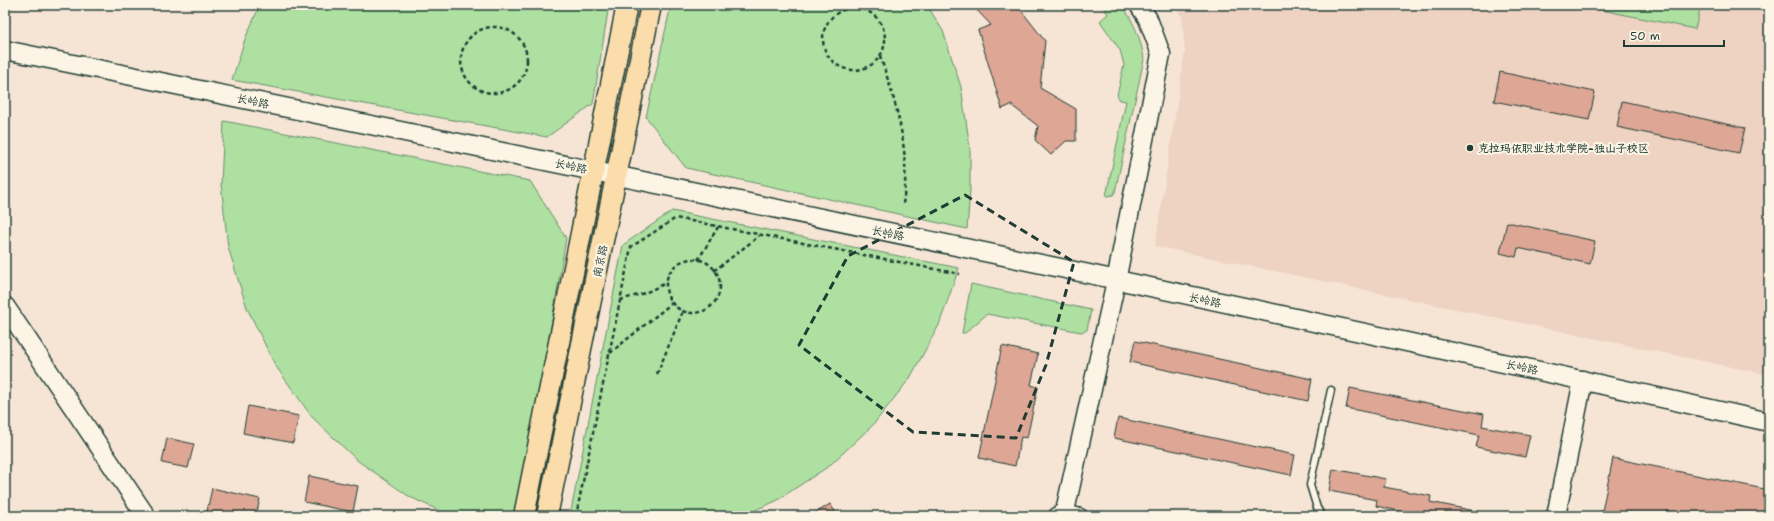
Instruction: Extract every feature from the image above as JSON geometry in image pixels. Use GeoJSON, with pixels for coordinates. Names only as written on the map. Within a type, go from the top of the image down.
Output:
{"type":"FeatureCollection","features":[{"type":"Feature","properties":{"kind":"main road"},"geometry":{"type":"LineString","coordinates":[[524,516],[626,5]]}},
{"type":"Feature","properties":{"kind":"main road","name":"南京路"},"geometry":{"type":"LineString","coordinates":[[547,516],[618,176],[651,5]]}},
{"type":"Feature","properties":{"kind":"street"},"geometry":{"type":"LineString","coordinates":[[1068,514],[1161,54],[1148,19],[1139,5]]}},
{"type":"Feature","properties":{"kind":"street","name":"长岭路"},"geometry":{"type":"LineString","coordinates":[[5,50],[618,176],[1116,281],[1583,380],[1769,422]]}},
{"type":"Feature","properties":{"kind":"street"},"geometry":{"type":"LineString","coordinates":[[5,306],[146,516]]}},
{"type":"Feature","properties":{"kind":"street"},"geometry":{"type":"LineString","coordinates":[[1556,516],[1583,380]]}},
{"type":"Feature","properties":{"kind":"lane"},"geometry":{"type":"LineString","coordinates":[[1322,516],[1317,508],[1310,485],[1331,390]]}},
{"type":"Feature","properties":{"kind":"path"},"geometry":{"type":"LineString","coordinates":[[853,6],[868,10],[877,18],[884,28],[886,40],[883,52],[880,56],[875,62],[865,68],[853,70],[841,67],[831,60],[824,49],[823,37],[826,26],[833,16],[844,9],[853,6]]}},
{"type":"Feature","properties":{"kind":"path"},"geometry":{"type":"LineString","coordinates":[[495,26],[508,29],[518,37],[525,48],[527,61],[524,74],[516,84],[505,91],[492,93],[480,90],[469,82],[462,71],[460,58],[463,45],[471,35],[482,28],[495,26]]}},
{"type":"Feature","properties":{"kind":"path"},"geometry":{"type":"LineString","coordinates":[[880,56],[900,122],[905,155],[906,183],[903,204]]}},
{"type":"Feature","properties":{"kind":"path"},"geometry":{"type":"LineString","coordinates":[[576,516],[631,248],[676,218],[759,236],[960,274]]}},
{"type":"Feature","properties":{"kind":"path"},"geometry":{"type":"LineString","coordinates":[[698,260],[718,227]]}},
{"type":"Feature","properties":{"kind":"path"},"geometry":{"type":"LineString","coordinates":[[714,271],[759,236]]}},
{"type":"Feature","properties":{"kind":"path"},"geometry":{"type":"LineString","coordinates":[[692,259],[703,261],[714,271],[718,276],[720,286],[718,296],[712,305],[704,311],[694,313],[683,311],[672,303],[668,297],[668,276],[674,268],[682,262],[692,259]]}},
{"type":"Feature","properties":{"kind":"path"},"geometry":{"type":"LineString","coordinates":[[620,300],[645,293],[667,283]]}},
{"type":"Feature","properties":{"kind":"path"},"geometry":{"type":"LineString","coordinates":[[610,353],[672,303]]}},
{"type":"Feature","properties":{"kind":"path"},"geometry":{"type":"LineString","coordinates":[[657,374],[683,311]]}},
{"type":"Feature","properties":{"kind":"highlighted area"},"geometry":{"type":"Polygon","coordinates":[[[965,195],[1074,262],[1046,365],[1016,438],[913,432],[799,345],[848,256],[965,195]]]}},
{"type":"Feature","properties":{"kind":"shaded area","name":"克拉玛依职业技术学院-独山子校区"},"geometry":{"type":"Polygon","coordinates":[[[1174,5],[1769,5],[1769,375],[1155,246],[1185,51],[1182,17],[1174,5]]]}},
{"type":"Feature","properties":{"kind":"green space"},"geometry":{"type":"Polygon","coordinates":[[[260,5],[609,5],[593,104],[547,137],[232,80],[245,39],[260,5]]]}},
{"type":"Feature","properties":{"kind":"green space"},"geometry":{"type":"Polygon","coordinates":[[[671,5],[927,5],[943,31],[961,87],[970,148],[970,190],[967,229],[686,168],[646,117],[671,5]]]}},
{"type":"Feature","properties":{"kind":"green space"},"geometry":{"type":"Polygon","coordinates":[[[1102,5],[1122,5],[1136,31],[1144,59],[1115,192],[1113,195],[1106,196],[1126,101],[1120,100],[1117,95],[1124,65],[1120,50],[1100,21],[1108,14],[1102,5]]]}},
{"type":"Feature","properties":{"kind":"green space"},"geometry":{"type":"Polygon","coordinates":[[[1577,5],[1701,5],[1695,29],[1577,5]]]}},
{"type":"Feature","properties":{"kind":"green space"},"geometry":{"type":"Polygon","coordinates":[[[224,121],[530,181],[566,238],[519,516],[451,516],[410,497],[358,461],[312,417],[275,365],[247,308],[228,247],[221,184],[224,121]]]}},
{"type":"Feature","properties":{"kind":"green space"},"geometry":{"type":"Polygon","coordinates":[[[672,211],[959,268],[939,325],[910,378],[873,425],[829,466],[776,501],[742,516],[570,516],[623,245],[672,211]]]}},
{"type":"Feature","properties":{"kind":"green space"},"geometry":{"type":"Polygon","coordinates":[[[971,284],[1091,310],[1087,330],[1081,332],[987,314],[965,333],[962,333],[971,284]]]}},
{"type":"Feature","properties":{"kind":"building"},"geometry":{"type":"Polygon","coordinates":[[[972,5],[1017,5],[1045,41],[1040,88],[1076,109],[1076,141],[1066,141],[1051,155],[1035,140],[1038,126],[1011,105],[1002,109],[978,30],[991,25],[972,5]]]}},
{"type":"Feature","properties":{"kind":"building"},"geometry":{"type":"Polygon","coordinates":[[[1500,72],[1595,92],[1589,120],[1494,101],[1500,72]]]}},
{"type":"Feature","properties":{"kind":"building"},"geometry":{"type":"Polygon","coordinates":[[[1622,101],[1745,128],[1739,153],[1617,127],[1622,101]]]}},
{"type":"Feature","properties":{"kind":"building"},"geometry":{"type":"Polygon","coordinates":[[[1507,222],[1595,241],[1590,264],[1518,248],[1516,257],[1500,253],[1507,222]]]}},
{"type":"Feature","properties":{"kind":"building"},"geometry":{"type":"Polygon","coordinates":[[[1135,341],[1312,379],[1308,401],[1130,362],[1135,341]]]}},
{"type":"Feature","properties":{"kind":"building"},"geometry":{"type":"Polygon","coordinates":[[[1002,346],[1038,354],[1031,385],[1038,387],[1027,438],[1021,437],[1015,466],[979,458],[1002,346]]]}},
{"type":"Feature","properties":{"kind":"building"},"geometry":{"type":"Polygon","coordinates":[[[1350,388],[1484,414],[1482,426],[1530,435],[1525,457],[1476,447],[1479,435],[1346,408],[1350,388]]]}},
{"type":"Feature","properties":{"kind":"building"},"geometry":{"type":"Polygon","coordinates":[[[248,406],[299,416],[293,443],[243,433],[248,406]]]}},
{"type":"Feature","properties":{"kind":"building"},"geometry":{"type":"Polygon","coordinates":[[[1118,418],[1295,455],[1291,475],[1114,438],[1118,418]]]}},
{"type":"Feature","properties":{"kind":"building"},"geometry":{"type":"Polygon","coordinates":[[[167,438],[194,444],[188,468],[162,463],[167,438]]]}},
{"type":"Feature","properties":{"kind":"building"},"geometry":{"type":"Polygon","coordinates":[[[1613,458],[1769,490],[1769,516],[1689,516],[1666,511],[1665,516],[1601,516],[1613,458]]]}},
{"type":"Feature","properties":{"kind":"building"},"geometry":{"type":"Polygon","coordinates":[[[1333,469],[1386,479],[1384,487],[1431,496],[1430,502],[1475,511],[1475,516],[1422,516],[1376,506],[1377,500],[1329,491],[1333,469]]]}},
{"type":"Feature","properties":{"kind":"building"},"geometry":{"type":"Polygon","coordinates":[[[309,476],[358,486],[353,512],[304,502],[309,476]]]}},
{"type":"Feature","properties":{"kind":"building"},"geometry":{"type":"Polygon","coordinates":[[[212,488],[260,499],[256,516],[206,516],[212,488]]]}},
{"type":"Feature","properties":{"kind":"building"},"geometry":{"type":"Polygon","coordinates":[[[830,504],[838,516],[811,516],[830,504]]]}},
{"type":"Feature","properties":{"kind":"place","name":"克拉玛依职业技术学院-独山子校区"},"geometry":{"type":"Point","coordinates":[1470,148]}}]}
